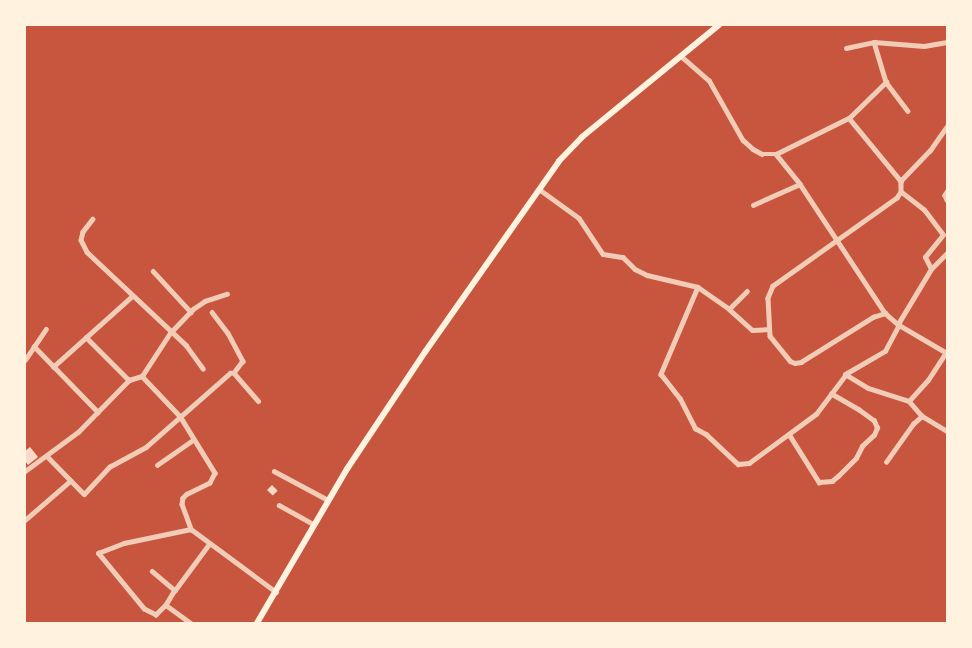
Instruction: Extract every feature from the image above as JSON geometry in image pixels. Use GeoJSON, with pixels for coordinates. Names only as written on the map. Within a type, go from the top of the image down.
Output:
{"type":"FeatureCollection","features":[{"type":"Feature","properties":{"kind":"main road"},"geometry":{"type":"LineString","coordinates":[[258,623],[328,500],[425,352],[559,161],[582,137],[719,25]]}},
{"type":"Feature","properties":{"kind":"street"},"geometry":{"type":"LineString","coordinates":[[846,48],[874,42],[924,46],[947,42]]}},
{"type":"Feature","properties":{"kind":"street"},"geometry":{"type":"LineString","coordinates":[[874,42],[886,82],[908,111]]}},
{"type":"Feature","properties":{"kind":"street"},"geometry":{"type":"LineString","coordinates":[[681,56],[709,80],[743,140],[762,154],[776,154],[849,118],[886,82]]}},
{"type":"Feature","properties":{"kind":"street"},"geometry":{"type":"LineString","coordinates":[[849,118],[901,181],[901,192],[892,202],[771,289],[768,298],[769,330],[773,341],[790,361],[795,363],[801,362],[873,317],[885,313]]}},
{"type":"Feature","properties":{"kind":"street"},"geometry":{"type":"LineString","coordinates":[[901,181],[930,151],[947,127]]}},
{"type":"Feature","properties":{"kind":"street"},"geometry":{"type":"LineString","coordinates":[[776,154],[800,184],[885,313],[898,325],[946,352],[928,380],[909,401]]}},
{"type":"Feature","properties":{"kind":"street"},"geometry":{"type":"LineString","coordinates":[[753,205],[767,197],[776,196],[800,184]]}},
{"type":"Feature","properties":{"kind":"street"},"geometry":{"type":"LineString","coordinates":[[539,189],[578,218],[596,246],[605,255],[623,257],[635,269],[647,275],[698,287],[729,309],[754,331],[769,330]]}},
{"type":"Feature","properties":{"kind":"street"},"geometry":{"type":"LineString","coordinates":[[901,192],[924,210],[943,235],[925,257],[931,269]]}},
{"type":"Feature","properties":{"kind":"street"},"geometry":{"type":"LineString","coordinates":[[947,192],[945,195],[947,200]]}},
{"type":"Feature","properties":{"kind":"street"},"geometry":{"type":"LineString","coordinates":[[93,219],[83,232],[82,240],[87,252],[170,333],[186,345],[203,368]]}},
{"type":"Feature","properties":{"kind":"street"},"geometry":{"type":"LineString","coordinates":[[698,287],[661,374],[662,378],[680,398],[695,428],[706,434],[738,464],[749,463],[816,414],[845,374],[854,367],[885,351],[931,269],[947,253]]}},
{"type":"Feature","properties":{"kind":"street"},"geometry":{"type":"LineString","coordinates":[[152,271],[192,312]]}},
{"type":"Feature","properties":{"kind":"street"},"geometry":{"type":"LineString","coordinates":[[729,309],[747,290]]}},
{"type":"Feature","properties":{"kind":"street"},"geometry":{"type":"LineString","coordinates":[[25,471],[78,432],[129,380],[142,376],[170,333],[192,312],[205,301],[227,294]]}},
{"type":"Feature","properties":{"kind":"street"},"geometry":{"type":"LineString","coordinates":[[53,367],[132,296]]}},
{"type":"Feature","properties":{"kind":"street"},"geometry":{"type":"LineString","coordinates":[[47,456],[84,494],[109,467],[142,450],[230,373],[234,373],[243,361],[228,333],[212,312]]}},
{"type":"Feature","properties":{"kind":"street"},"geometry":{"type":"LineString","coordinates":[[25,360],[46,329]]}},
{"type":"Feature","properties":{"kind":"street"},"geometry":{"type":"LineString","coordinates":[[86,337],[129,380]]}},
{"type":"Feature","properties":{"kind":"street"},"geometry":{"type":"LineString","coordinates":[[34,346],[98,412]]}},
{"type":"Feature","properties":{"kind":"street"},"geometry":{"type":"LineString","coordinates":[[234,373],[258,401]]}},
{"type":"Feature","properties":{"kind":"street"},"geometry":{"type":"LineString","coordinates":[[845,374],[868,388],[909,401],[922,416],[947,430]]}},
{"type":"Feature","properties":{"kind":"street"},"geometry":{"type":"LineString","coordinates":[[142,376],[180,416],[215,473],[210,483],[187,494],[183,498],[182,504],[190,529],[276,592]]}},
{"type":"Feature","properties":{"kind":"street"},"geometry":{"type":"LineString","coordinates":[[789,434],[819,482],[832,481],[838,476],[852,462],[862,446],[874,435],[877,428],[874,421],[831,394]]}},
{"type":"Feature","properties":{"kind":"street"},"geometry":{"type":"LineString","coordinates":[[886,462],[913,424],[922,416]]}},
{"type":"Feature","properties":{"kind":"street"},"geometry":{"type":"LineString","coordinates":[[157,465],[193,440]]}},
{"type":"Feature","properties":{"kind":"street"},"geometry":{"type":"LineString","coordinates":[[274,471],[328,500]]}},
{"type":"Feature","properties":{"kind":"street"},"geometry":{"type":"LineString","coordinates":[[25,520],[70,481]]}},
{"type":"Feature","properties":{"kind":"street"},"geometry":{"type":"LineString","coordinates":[[279,505],[313,524]]}},
{"type":"Feature","properties":{"kind":"street"},"geometry":{"type":"LineString","coordinates":[[190,529],[124,543],[98,554],[144,609],[156,615],[166,605],[209,544]]}},
{"type":"Feature","properties":{"kind":"street"},"geometry":{"type":"LineString","coordinates":[[152,571],[175,590]]}},
{"type":"Feature","properties":{"kind":"street"},"geometry":{"type":"LineString","coordinates":[[166,605],[191,623]]}},
{"type":"Feature","properties":{"kind":"building"},"geometry":{"type":"Polygon","coordinates":[[[30,447],[38,457],[28,465],[25,461],[25,451],[30,447]]]}},
{"type":"Feature","properties":{"kind":"building"},"geometry":{"type":"Polygon","coordinates":[[[272,485],[278,491],[273,496],[267,490],[272,485]]]}}]}
